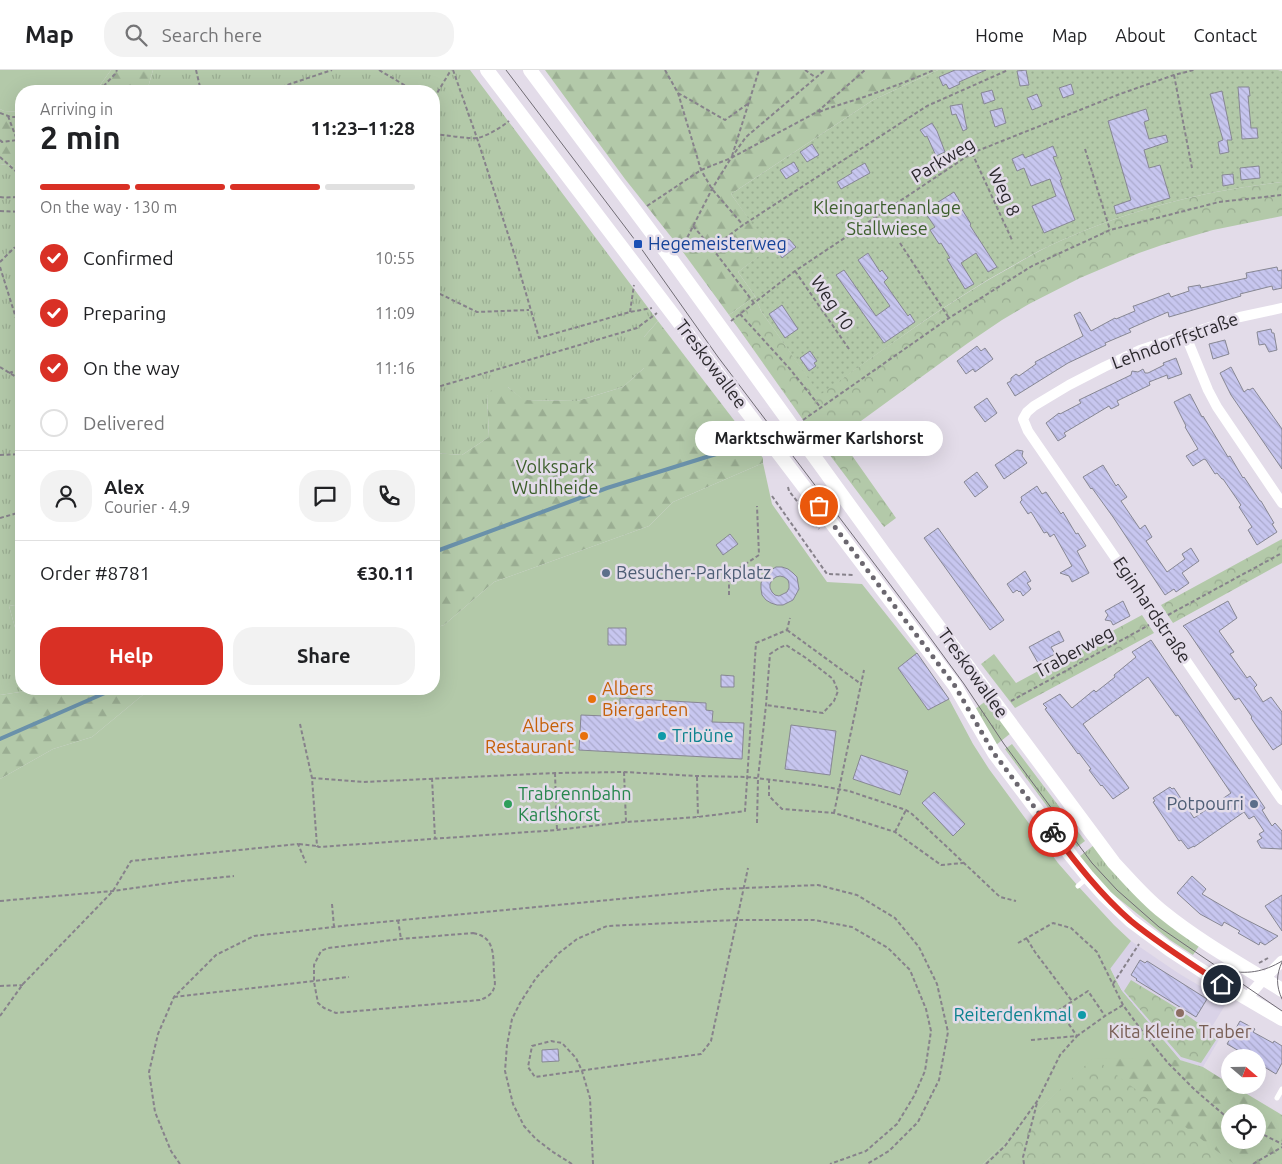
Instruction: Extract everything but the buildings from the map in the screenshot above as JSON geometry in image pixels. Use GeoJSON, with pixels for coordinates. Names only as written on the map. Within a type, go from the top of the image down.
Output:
{"type":"FeatureCollection","features":[{"type":"Feature","properties":{"kind":"main road","name":"Treskowallee"},"geometry":{"type":"LineString","coordinates":[[487,70],[661,306],[955,686],[994,753],[1083,882],[1170,950],[1282,1020]]}},
{"type":"Feature","properties":{"kind":"main road","name":"Treskowallee"},"geometry":{"type":"LineString","coordinates":[[530,70],[1114,863],[1145,896],[1191,933],[1282,990]]}},
{"type":"Feature","properties":{"kind":"street","name":"Lehndorffstraße"},"geometry":{"type":"LineString","coordinates":[[1023,419],[1034,406],[1069,385],[1104,366],[1140,350],[1240,317],[1282,308]]}},
{"type":"Feature","properties":{"kind":"street"},"geometry":{"type":"LineString","coordinates":[[1186,334],[1208,390],[1217,407],[1282,503]]}},
{"type":"Feature","properties":{"kind":"street","name":"Eginhardstraße"},"geometry":{"type":"LineString","coordinates":[[1023,419],[1028,431],[1282,800]]}},
{"type":"Feature","properties":{"kind":"street"},"geometry":{"type":"LineString","coordinates":[[1247,998],[1282,962]]}},
{"type":"Feature","properties":{"kind":"lane"},"geometry":{"type":"LineString","coordinates":[[1277,1098],[1282,1089]]}},
{"type":"Feature","properties":{"kind":"path"},"geometry":{"type":"LineString","coordinates":[[105,85],[117,70]]}},
{"type":"Feature","properties":{"kind":"path"},"geometry":{"type":"LineString","coordinates":[[196,70],[200,85]]}},
{"type":"Feature","properties":{"kind":"path"},"geometry":{"type":"LineString","coordinates":[[288,85],[332,70]]}},
{"type":"Feature","properties":{"kind":"path"},"geometry":{"type":"LineString","coordinates":[[380,70],[404,85]]}},
{"type":"Feature","properties":{"kind":"path"},"geometry":{"type":"LineString","coordinates":[[440,89],[452,70]]}},
{"type":"Feature","properties":{"kind":"path"},"geometry":{"type":"LineString","coordinates":[[452,70],[477,138],[539,338],[630,312],[661,306]]}},
{"type":"Feature","properties":{"kind":"path"},"geometry":{"type":"LineString","coordinates":[[665,70],[678,93],[701,170],[712,189],[743,225]]}},
{"type":"Feature","properties":{"kind":"path"},"geometry":{"type":"LineString","coordinates":[[732,158],[759,70]]}},
{"type":"Feature","properties":{"kind":"path"},"geometry":{"type":"LineString","coordinates":[[805,70],[816,77]]}},
{"type":"Feature","properties":{"kind":"path"},"geometry":{"type":"LineString","coordinates":[[678,249],[686,240],[712,189],[746,138],[825,70]]}},
{"type":"Feature","properties":{"kind":"path"},"geometry":{"type":"LineString","coordinates":[[817,112],[866,70]]}},
{"type":"Feature","properties":{"kind":"path"},"geometry":{"type":"LineString","coordinates":[[637,213],[701,170],[732,158],[817,112],[864,97],[934,70]]}},
{"type":"Feature","properties":{"kind":"path"},"geometry":{"type":"LineString","coordinates":[[712,248],[743,225],[927,106],[1008,70]]}},
{"type":"Feature","properties":{"kind":"path","name":"Parkweg"},"geometry":{"type":"LineString","coordinates":[[731,321],[795,271],[972,153],[1120,94],[1174,74],[1194,70]]}},
{"type":"Feature","properties":{"kind":"path"},"geometry":{"type":"LineString","coordinates":[[1174,74],[1192,168]]}},
{"type":"Feature","properties":{"kind":"path"},"geometry":{"type":"LineString","coordinates":[[678,93],[725,120],[749,103]]}},
{"type":"Feature","properties":{"kind":"path"},"geometry":{"type":"LineString","coordinates":[[0,113],[15,117]]}},
{"type":"Feature","properties":{"kind":"path"},"geometry":{"type":"LineString","coordinates":[[8,116],[15,135]]}},
{"type":"Feature","properties":{"kind":"path"},"geometry":{"type":"LineString","coordinates":[[440,135],[477,138],[502,127],[511,120]]}},
{"type":"Feature","properties":{"kind":"path"},"geometry":{"type":"LineString","coordinates":[[0,145],[1,141],[15,140]]}},
{"type":"Feature","properties":{"kind":"path"},"geometry":{"type":"LineString","coordinates":[[1085,149],[1110,230]]}},
{"type":"Feature","properties":{"kind":"path","name":"Weg 8"},"geometry":{"type":"LineString","coordinates":[[972,153],[1012,240]]}},
{"type":"Feature","properties":{"kind":"path"},"geometry":{"type":"LineString","coordinates":[[0,157],[15,171]]}},
{"type":"Feature","properties":{"kind":"path"},"geometry":{"type":"LineString","coordinates":[[803,420],[949,318],[1032,266],[1110,230],[1219,202],[1282,195]]}},
{"type":"Feature","properties":{"kind":"path"},"geometry":{"type":"LineString","coordinates":[[0,197],[15,196]]}},
{"type":"Feature","properties":{"kind":"path"},"geometry":{"type":"LineString","coordinates":[[0,211],[15,212]]}},
{"type":"Feature","properties":{"kind":"path"},"geometry":{"type":"LineString","coordinates":[[693,226],[754,303]]}},
{"type":"Feature","properties":{"kind":"path"},"geometry":{"type":"LineString","coordinates":[[900,242],[949,318]]}},
{"type":"Feature","properties":{"kind":"path"},"geometry":{"type":"LineString","coordinates":[[0,262],[15,248]]}},
{"type":"Feature","properties":{"kind":"path"},"geometry":{"type":"LineString","coordinates":[[0,267],[15,315]]}},
{"type":"Feature","properties":{"kind":"path","name":"Weg 10"},"geometry":{"type":"LineString","coordinates":[[795,271],[849,349]]}},
{"type":"Feature","properties":{"kind":"path"},"geometry":{"type":"LineString","coordinates":[[630,312],[634,280]]}},
{"type":"Feature","properties":{"kind":"path"},"geometry":{"type":"LineString","coordinates":[[440,294],[477,312],[530,310]]}},
{"type":"Feature","properties":{"kind":"path"},"geometry":{"type":"LineString","coordinates":[[440,386],[637,328],[661,306]]}},
{"type":"Feature","properties":{"kind":"path"},"geometry":{"type":"LineString","coordinates":[[740,314],[790,369],[821,408]]}},
{"type":"Feature","properties":{"kind":"path"},"geometry":{"type":"LineString","coordinates":[[0,368],[15,376]]}},
{"type":"Feature","properties":{"kind":"path"},"geometry":{"type":"LineString","coordinates":[[9,373],[15,372]]}},
{"type":"Feature","properties":{"kind":"path"},"geometry":{"type":"LineString","coordinates":[[0,455],[15,454]]}},
{"type":"Feature","properties":{"kind":"path"},"geometry":{"type":"LineString","coordinates":[[772,496],[827,574],[858,575]]}},
{"type":"Feature","properties":{"kind":"path"},"geometry":{"type":"LineString","coordinates":[[729,595],[729,575],[759,555],[757,506]]}},
{"type":"Feature","properties":{"kind":"path"},"geometry":{"type":"LineString","coordinates":[[0,518],[15,514]]}},
{"type":"Feature","properties":{"kind":"path"},"geometry":{"type":"LineString","coordinates":[[1164,617],[1282,553]]}},
{"type":"Feature","properties":{"kind":"path"},"geometry":{"type":"LineString","coordinates":[[0,1016],[23,984],[113,891],[131,861],[298,844],[319,847],[557,830],[745,811],[756,643],[786,630],[790,618]]}},
{"type":"Feature","properties":{"kind":"path","name":"Traberweg"},"geometry":{"type":"LineString","coordinates":[[1007,704],[1151,624]]}},
{"type":"Feature","properties":{"kind":"path"},"geometry":{"type":"LineString","coordinates":[[786,630],[861,684]]}},
{"type":"Feature","properties":{"kind":"path"},"geometry":{"type":"LineString","coordinates":[[757,823],[758,778],[770,654],[786,645],[833,679],[838,690],[834,701],[823,713],[766,705]]}},
{"type":"Feature","properties":{"kind":"path"},"geometry":{"type":"LineString","coordinates":[[834,813],[864,670]]}},
{"type":"Feature","properties":{"kind":"path"},"geometry":{"type":"LineString","coordinates":[[300,724],[312,778],[317,846]]}},
{"type":"Feature","properties":{"kind":"path"},"geometry":{"type":"LineString","coordinates":[[312,778],[363,782],[555,773],[624,772],[748,777],[840,789],[906,810],[1000,897],[1016,901]]}},
{"type":"Feature","properties":{"kind":"path"},"geometry":{"type":"LineString","coordinates":[[624,772],[626,822]]}},
{"type":"Feature","properties":{"kind":"path"},"geometry":{"type":"LineString","coordinates":[[555,773],[557,830]]}},
{"type":"Feature","properties":{"kind":"path"},"geometry":{"type":"LineString","coordinates":[[697,776],[698,817]]}},
{"type":"Feature","properties":{"kind":"path"},"geometry":{"type":"LineString","coordinates":[[432,778],[435,838]]}},
{"type":"Feature","properties":{"kind":"path"},"geometry":{"type":"LineString","coordinates":[[769,779],[769,796],[782,809],[834,813],[870,823],[895,832],[941,864],[963,862]]}},
{"type":"Feature","properties":{"kind":"path"},"geometry":{"type":"LineString","coordinates":[[895,832],[906,810]]}},
{"type":"Feature","properties":{"kind":"path"},"geometry":{"type":"LineString","coordinates":[[298,844],[306,863]]}},
{"type":"Feature","properties":{"kind":"path"},"geometry":{"type":"LineString","coordinates":[[593,1164],[590,1098],[582,1071],[576,1058],[562,1043],[551,1042],[532,1046],[528,1067],[535,1077],[582,1071],[701,1054],[711,1041],[748,868]]}},
{"type":"Feature","properties":{"kind":"path"},"geometry":{"type":"LineString","coordinates":[[0,901],[113,891],[234,876]]}},
{"type":"Feature","properties":{"kind":"path"},"geometry":{"type":"LineString","coordinates":[[180,1164],[171,1150],[155,1112],[149,1072],[158,1034],[174,998],[216,956],[254,936],[334,926],[743,887],[818,885],[857,896],[895,918],[919,947],[937,984],[948,1032],[939,1080],[918,1122],[889,1151],[867,1164]]}},
{"type":"Feature","properties":{"kind":"path"},"geometry":{"type":"LineString","coordinates":[[332,904],[334,926]]}},
{"type":"Feature","properties":{"kind":"path"},"geometry":{"type":"LineString","coordinates":[[398,920],[401,939]]}},
{"type":"Feature","properties":{"kind":"path"},"geometry":{"type":"LineString","coordinates":[[572,1164],[536,1139],[524,1126],[513,1104],[505,1071],[512,1019],[536,978],[559,953],[577,939],[607,926],[736,920],[814,920],[852,928],[888,948],[910,970],[926,1009],[931,1031],[925,1071],[914,1096],[897,1124],[866,1151],[830,1164]]}},
{"type":"Feature","properties":{"kind":"path"},"geometry":{"type":"LineString","coordinates":[[1018,943],[1053,923],[1071,928],[1097,952],[1123,1005],[1168,1063],[1221,1112]]}},
{"type":"Feature","properties":{"kind":"path"},"geometry":{"type":"LineString","coordinates":[[472,932],[487,938],[492,947],[494,988],[488,996],[480,1000],[336,1013],[318,1003],[314,982],[314,965],[320,951],[328,948],[401,939],[472,932]]}},
{"type":"Feature","properties":{"kind":"path"},"geometry":{"type":"LineString","coordinates":[[1027,939],[1072,1001]]}},
{"type":"Feature","properties":{"kind":"path"},"geometry":{"type":"LineString","coordinates":[[1112,984],[1139,944]]}},
{"type":"Feature","properties":{"kind":"path"},"geometry":{"type":"LineString","coordinates":[[174,998],[349,977]]}},
{"type":"Feature","properties":{"kind":"path"},"geometry":{"type":"LineString","coordinates":[[0,986],[23,984]]}},
{"type":"Feature","properties":{"kind":"path"},"geometry":{"type":"LineString","coordinates":[[1077,1036],[1060,1010],[1072,1001],[1088,991],[1105,1016]]}},
{"type":"Feature","properties":{"kind":"path"},"geometry":{"type":"LineString","coordinates":[[986,1164],[1005,1146],[1038,1100],[1060,1055],[1077,1036],[1123,1005]]}},
{"type":"Feature","properties":{"kind":"path"},"geometry":{"type":"LineString","coordinates":[[1031,1040],[1077,1036]]}},
{"type":"Feature","properties":{"kind":"path"},"geometry":{"type":"LineString","coordinates":[[1024,1164],[1023,1157],[1038,1100]]}},
{"type":"Feature","properties":{"kind":"path"},"geometry":{"type":"LineString","coordinates":[[1253,1164],[1282,1145],[1266,1136]]}},
{"type":"Feature","properties":{"kind":"shaded area","name":"Kita Kleine Traber"},"geometry":{"type":"Polygon","coordinates":[[[1131,941],[1178,973],[1227,1002],[1213,1025],[1224,1031],[1203,1067],[1180,1060],[1121,990],[1110,968],[1131,941]]]}},
{"type":"Feature","properties":{"kind":"green space"},"geometry":{"type":"Polygon","coordinates":[[[0,70],[111,70],[100,85],[15,85],[15,112],[0,109],[0,70]]]}},
{"type":"Feature","properties":{"kind":"green space"},"geometry":{"type":"Polygon","coordinates":[[[111,70],[153,70],[149,85],[100,85],[111,70]]]}},
{"type":"Feature","properties":{"kind":"green space"},"geometry":{"type":"Polygon","coordinates":[[[153,70],[470,70],[658,321],[644,337],[644,368],[623,387],[577,401],[523,400],[508,387],[487,396],[489,437],[462,455],[440,453],[440,85],[149,85],[153,70]]]}},
{"type":"Feature","properties":{"kind":"green space"},"geometry":{"type":"Polygon","coordinates":[[[545,70],[938,70],[873,100],[731,194],[770,248],[738,272],[755,296],[729,315],[545,70]]]}},
{"type":"Feature","properties":{"kind":"green space","name":"Kleingartenanlage Stallwiese"},"geometry":{"type":"Polygon","coordinates":[[[938,70],[1282,71],[1282,182],[1222,191],[1163,204],[1105,222],[1049,246],[963,295],[820,395],[761,311],[755,296],[738,272],[769,248],[731,194],[873,100],[938,70]]]}},
{"type":"Feature","properties":{"kind":"green space"},"geometry":{"type":"Polygon","coordinates":[[[0,109],[15,112],[15,166],[0,164],[0,109]]]}},
{"type":"Feature","properties":{"kind":"green space"},"geometry":{"type":"Polygon","coordinates":[[[0,164],[15,166],[15,605],[9,606],[15,628],[15,693],[0,695],[0,164]]]}},
{"type":"Feature","properties":{"kind":"green space"},"geometry":{"type":"Polygon","coordinates":[[[1282,182],[1282,216],[1213,230],[1162,245],[1080,278],[1002,320],[839,437],[896,518],[884,527],[807,428],[729,315],[755,296],[761,311],[820,394],[939,311],[988,280],[1049,246],[1105,223],[1163,204],[1222,191],[1282,182]]]}},
{"type":"Feature","properties":{"kind":"green space","name":"Volkspark Wuhlheide"},"geometry":{"type":"Polygon","coordinates":[[[658,321],[763,458],[763,463],[673,502],[649,526],[494,582],[444,625],[440,626],[440,453],[462,455],[489,437],[487,396],[495,385],[508,387],[524,400],[577,401],[623,387],[644,368],[644,337],[658,321]]]}},
{"type":"Feature","properties":{"kind":"green space","name":"Trabrennbahn Karlshorst"},"geometry":{"type":"Polygon","coordinates":[[[763,463],[772,504],[827,582],[862,584],[917,653],[949,699],[989,769],[1058,863],[1131,941],[1110,969],[1121,990],[1180,1060],[1093,1058],[983,1164],[0,1164],[0,779],[53,749],[92,737],[143,695],[440,695],[440,626],[444,625],[494,582],[649,526],[673,502],[763,463]]]}},
{"type":"Feature","properties":{"kind":"green space"},"geometry":{"type":"Polygon","coordinates":[[[1282,539],[1282,563],[1173,623],[1161,605],[1282,539]]]}},
{"type":"Feature","properties":{"kind":"green space"},"geometry":{"type":"Polygon","coordinates":[[[15,605],[15,628],[9,606],[15,605]]]}},
{"type":"Feature","properties":{"kind":"green space"},"geometry":{"type":"Polygon","coordinates":[[[1142,615],[1154,633],[1015,708],[981,664],[994,654],[1016,683],[1142,615]]]}},
{"type":"Feature","properties":{"kind":"green space"},"geometry":{"type":"Polygon","coordinates":[[[15,693],[15,695],[143,695],[92,737],[53,749],[0,779],[0,695],[15,693]]]}},
{"type":"Feature","properties":{"kind":"green space"},"geometry":{"type":"Polygon","coordinates":[[[986,701],[1011,733],[996,745],[975,709],[986,701]]]}},
{"type":"Feature","properties":{"kind":"green space"},"geometry":{"type":"Polygon","coordinates":[[[1012,744],[1085,841],[1077,847],[1005,749],[1012,744]]]}},
{"type":"Feature","properties":{"kind":"green space"},"geometry":{"type":"Polygon","coordinates":[[[1094,845],[1199,946],[1193,955],[1170,940],[1110,892],[1079,857],[1094,845]]]}},
{"type":"Feature","properties":{"kind":"green space"},"geometry":{"type":"Polygon","coordinates":[[[1110,968],[1121,990],[1180,1060],[1203,1067],[1221,1078],[1221,1094],[1247,1094],[1264,1104],[1221,1104],[1221,1149],[1266,1149],[1266,1105],[1282,1115],[1282,1164],[991,1164],[1086,1066],[1110,968]]]}},
{"type":"Feature","properties":{"kind":"green space"},"geometry":{"type":"Polygon","coordinates":[[[1131,980],[1177,1008],[1218,1037],[1201,1063],[1181,1057],[1124,991],[1131,980]]]}},
{"type":"Feature","properties":{"kind":"green space"},"geometry":{"type":"Polygon","coordinates":[[[1093,1057],[1234,1164],[983,1164],[1093,1057]]]}},
{"type":"Feature","properties":{"kind":"waterway"},"geometry":{"type":"LineString","coordinates":[[440,550],[607,488],[729,450]]}},
{"type":"Feature","properties":{"kind":"waterway"},"geometry":{"type":"LineString","coordinates":[[0,739],[100,695]]}},
{"type":"Feature","properties":{"kind":"tram line"},"geometry":{"type":"LineString","coordinates":[[506,70],[638,244],[718,357],[923,628],[964,684],[1004,744],[1092,863],[1117,890],[1159,927],[1282,1011]]}},
{"type":"Feature","properties":{"kind":"tram line"},"geometry":{"type":"LineString","coordinates":[[1226,970],[1255,972],[1282,961]]}},
{"type":"Feature","properties":{"kind":"tram line"},"geometry":{"type":"LineString","coordinates":[[1282,962],[1278,980],[1282,999]]}},
{"type":"Feature","properties":{"kind":"way so far"},"geometry":{"type":"LineString","coordinates":[[819,506],[955,686],[993,752],[1053,832]]}},
{"type":"Feature","properties":{"kind":"place","name":"Hegemeisterweg"},"geometry":{"type":"Point","coordinates":[638,244]}},
{"type":"Feature","properties":{"kind":"place","name":"Marktschwärmer Karlshorst"},"geometry":{"type":"Point","coordinates":[819,506]}},
{"type":"Feature","properties":{"kind":"place","name":"Besucher-Parkplatz"},"geometry":{"type":"Point","coordinates":[606,573]}},
{"type":"Feature","properties":{"kind":"place","name":"Albers Biergarten"},"geometry":{"type":"Point","coordinates":[592,699]}},
{"type":"Feature","properties":{"kind":"place","name":"Albers Restaurant"},"geometry":{"type":"Point","coordinates":[584,736]}},
{"type":"Feature","properties":{"kind":"place","name":"Tribüne"},"geometry":{"type":"Point","coordinates":[662,736]}},
{"type":"Feature","properties":{"kind":"place","name":"Trabrennbahn Karlshorst"},"geometry":{"type":"Point","coordinates":[508,804]}},
{"type":"Feature","properties":{"kind":"place","name":"Potpourri"},"geometry":{"type":"Point","coordinates":[1254,804]}},
{"type":"Feature","properties":{"kind":"place","name":"Kita Kleine Traber"},"geometry":{"type":"Point","coordinates":[1180,1013]}},
{"type":"Feature","properties":{"kind":"place","name":"Reiterdenkmal"},"geometry":{"type":"Point","coordinates":[1082,1015]}},
{"type":"Feature","properties":{"kind":"route"},"geometry":{"type":"LineString","coordinates":[[1053,832],[1088,877],[1131,921],[1170,950],[1222,984]]}}]}
